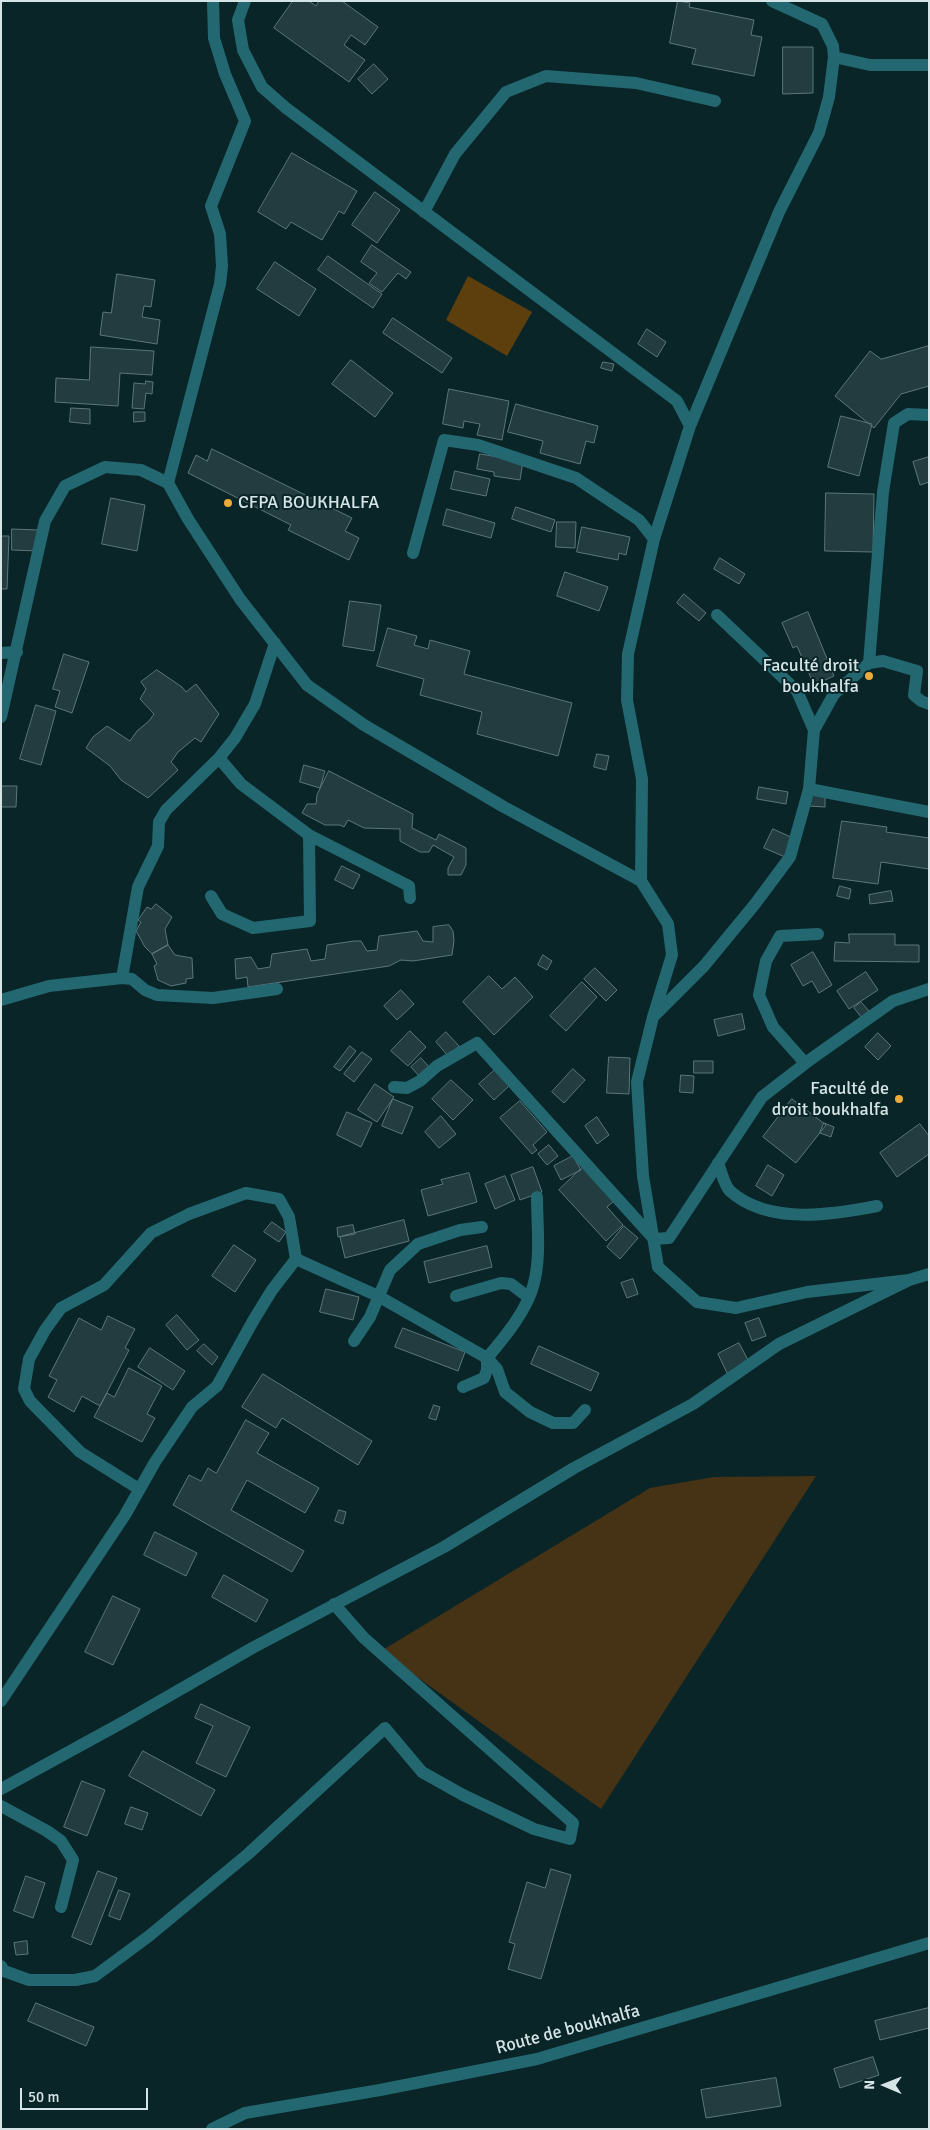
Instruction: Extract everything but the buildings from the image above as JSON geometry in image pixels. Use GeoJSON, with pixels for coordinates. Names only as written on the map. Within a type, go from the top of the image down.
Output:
{"type":"FeatureCollection","features":[{"type":"Feature","properties":{"kind":"street"},"geometry":{"type":"LineString","coordinates":[[168,483],[220,284],[222,266],[220,234],[211,206],[245,120],[225,74],[214,38],[213,1]]}},
{"type":"Feature","properties":{"kind":"street"},"geometry":{"type":"LineString","coordinates":[[245,1],[238,20],[243,50],[262,88],[286,108],[677,401],[690,426]]}},
{"type":"Feature","properties":{"kind":"street"},"geometry":{"type":"LineString","coordinates":[[641,881],[642,779],[627,700],[628,654],[654,539],[690,426],[779,212],[819,133],[829,97],[834,57],[833,46],[822,24],[772,1]]}},
{"type":"Feature","properties":{"kind":"street"},"geometry":{"type":"LineString","coordinates":[[834,57],[870,65],[929,65]]}},
{"type":"Feature","properties":{"kind":"street"},"geometry":{"type":"LineString","coordinates":[[424,212],[455,154],[506,92],[546,76],[636,83],[715,101]]}},
{"type":"Feature","properties":{"kind":"street"},"geometry":{"type":"LineString","coordinates":[[869,663],[883,492],[894,423],[908,414],[929,415]]}},
{"type":"Feature","properties":{"kind":"street"},"geometry":{"type":"LineString","coordinates":[[413,553],[444,440],[478,445],[576,478],[639,520],[654,539]]}},
{"type":"Feature","properties":{"kind":"street"},"geometry":{"type":"LineString","coordinates":[[1,717],[45,521],[65,486],[105,466],[141,470],[168,483],[188,519],[240,599],[308,684],[364,725],[504,807],[641,881],[668,924],[672,955],[653,1017],[638,1082],[643,1176],[658,1267],[697,1302],[736,1308],[807,1292],[909,1280]]}},
{"type":"Feature","properties":{"kind":"street"},"geometry":{"type":"LineString","coordinates":[[717,615],[798,691],[814,730]]}},
{"type":"Feature","properties":{"kind":"street"},"geometry":{"type":"LineString","coordinates":[[122,978],[138,887],[158,846],[159,822],[166,810],[219,758],[235,738],[255,704],[275,643]]}},
{"type":"Feature","properties":{"kind":"street"},"geometry":{"type":"LineString","coordinates":[[1,653],[17,652]]}},
{"type":"Feature","properties":{"kind":"street"},"geometry":{"type":"LineString","coordinates":[[653,1017],[704,966],[755,904],[790,857],[808,789],[814,730],[834,694],[869,663],[883,661],[923,672],[914,695],[920,701],[929,704]]}},
{"type":"Feature","properties":{"kind":"street"},"geometry":{"type":"LineString","coordinates":[[219,758],[241,784],[308,834],[409,886],[410,898]]}},
{"type":"Feature","properties":{"kind":"street"},"geometry":{"type":"LineString","coordinates":[[808,789],[929,812]]}},
{"type":"Feature","properties":{"kind":"street"},"geometry":{"type":"LineString","coordinates":[[212,896],[222,914],[253,928],[310,921],[308,834]]}},
{"type":"Feature","properties":{"kind":"street"},"geometry":{"type":"LineString","coordinates":[[805,1063],[773,1027],[759,995],[766,961],[780,936],[818,934]]}},
{"type":"Feature","properties":{"kind":"street"},"geometry":{"type":"LineString","coordinates":[[1,1000],[49,986],[122,978],[132,979],[145,990],[158,995],[213,998],[277,990]]}},
{"type":"Feature","properties":{"kind":"street"},"geometry":{"type":"LineString","coordinates":[[654,1239],[669,1238],[762,1097],[805,1063],[893,1001],[929,989]]}},
{"type":"Feature","properties":{"kind":"street"},"geometry":{"type":"LineString","coordinates":[[394,1087],[407,1088],[420,1081],[437,1066],[476,1043],[654,1239]]}},
{"type":"Feature","properties":{"kind":"street"},"geometry":{"type":"LineString","coordinates":[[718,1163],[728,1190],[758,1208],[801,1215],[840,1213],[877,1206]]}},
{"type":"Feature","properties":{"kind":"street"},"geometry":{"type":"LineString","coordinates":[[1,1701],[125,1515],[140,1489],[155,1462],[192,1407],[217,1386],[253,1321],[296,1259],[289,1217],[279,1199],[246,1193],[189,1214],[151,1233],[104,1286],[61,1308],[45,1330],[29,1359],[24,1389],[30,1401],[80,1452],[140,1489]]}},
{"type":"Feature","properties":{"kind":"street"},"geometry":{"type":"LineString","coordinates":[[463,1387],[484,1378],[488,1358],[519,1317],[534,1284],[538,1256],[537,1197]]}},
{"type":"Feature","properties":{"kind":"street"},"geometry":{"type":"LineString","coordinates":[[354,1341],[370,1317],[390,1270],[418,1244],[460,1230],[482,1227]]}},
{"type":"Feature","properties":{"kind":"street"},"geometry":{"type":"LineString","coordinates":[[296,1259],[378,1296],[488,1358],[497,1369],[505,1392],[530,1412],[553,1423],[573,1423],[586,1410]]}},
{"type":"Feature","properties":{"kind":"street"},"geometry":{"type":"LineString","coordinates":[[1,1790],[254,1647],[444,1547],[574,1468],[693,1404],[779,1344],[909,1280],[929,1274]]}},
{"type":"Feature","properties":{"kind":"street"},"geometry":{"type":"LineString","coordinates":[[456,1296],[501,1283],[511,1284],[528,1297]]}},
{"type":"Feature","properties":{"kind":"street"},"geometry":{"type":"LineString","coordinates":[[1,1966],[4,1971],[30,1980],[75,1980],[95,1976],[149,1936],[248,1854],[385,1728],[422,1772],[462,1795],[534,1829],[570,1839],[573,1823],[364,1638],[334,1604]]}},
{"type":"Feature","properties":{"kind":"street"},"geometry":{"type":"LineString","coordinates":[[1,1806],[47,1831],[61,1842],[73,1860],[61,1907]]}},
{"type":"Feature","properties":{"kind":"street","name":"Route de boukhalfa"},"geometry":{"type":"LineString","coordinates":[[212,2129],[245,2113],[380,2090],[538,2059],[929,1943]]}},
{"type":"Feature","properties":{"kind":"shaded area"},"geometry":{"type":"Polygon","coordinates":[[[468,276],[532,312],[507,356],[446,320],[468,276]]]}},
{"type":"Feature","properties":{"kind":"shaded area"},"geometry":{"type":"Polygon","coordinates":[[[816,1476],[601,1809],[381,1651],[650,1488],[714,1477],[816,1476]]]}},
{"type":"Feature","properties":{"kind":"place","name":"CFPA BOUKHALFA"},"geometry":{"type":"Point","coordinates":[228,503]}},
{"type":"Feature","properties":{"kind":"place","name":"Faculté droit boukhalfa"},"geometry":{"type":"Point","coordinates":[869,676]}},
{"type":"Feature","properties":{"kind":"place","name":"Faculté de droit boukhalfa"},"geometry":{"type":"Point","coordinates":[899,1099]}}]}
